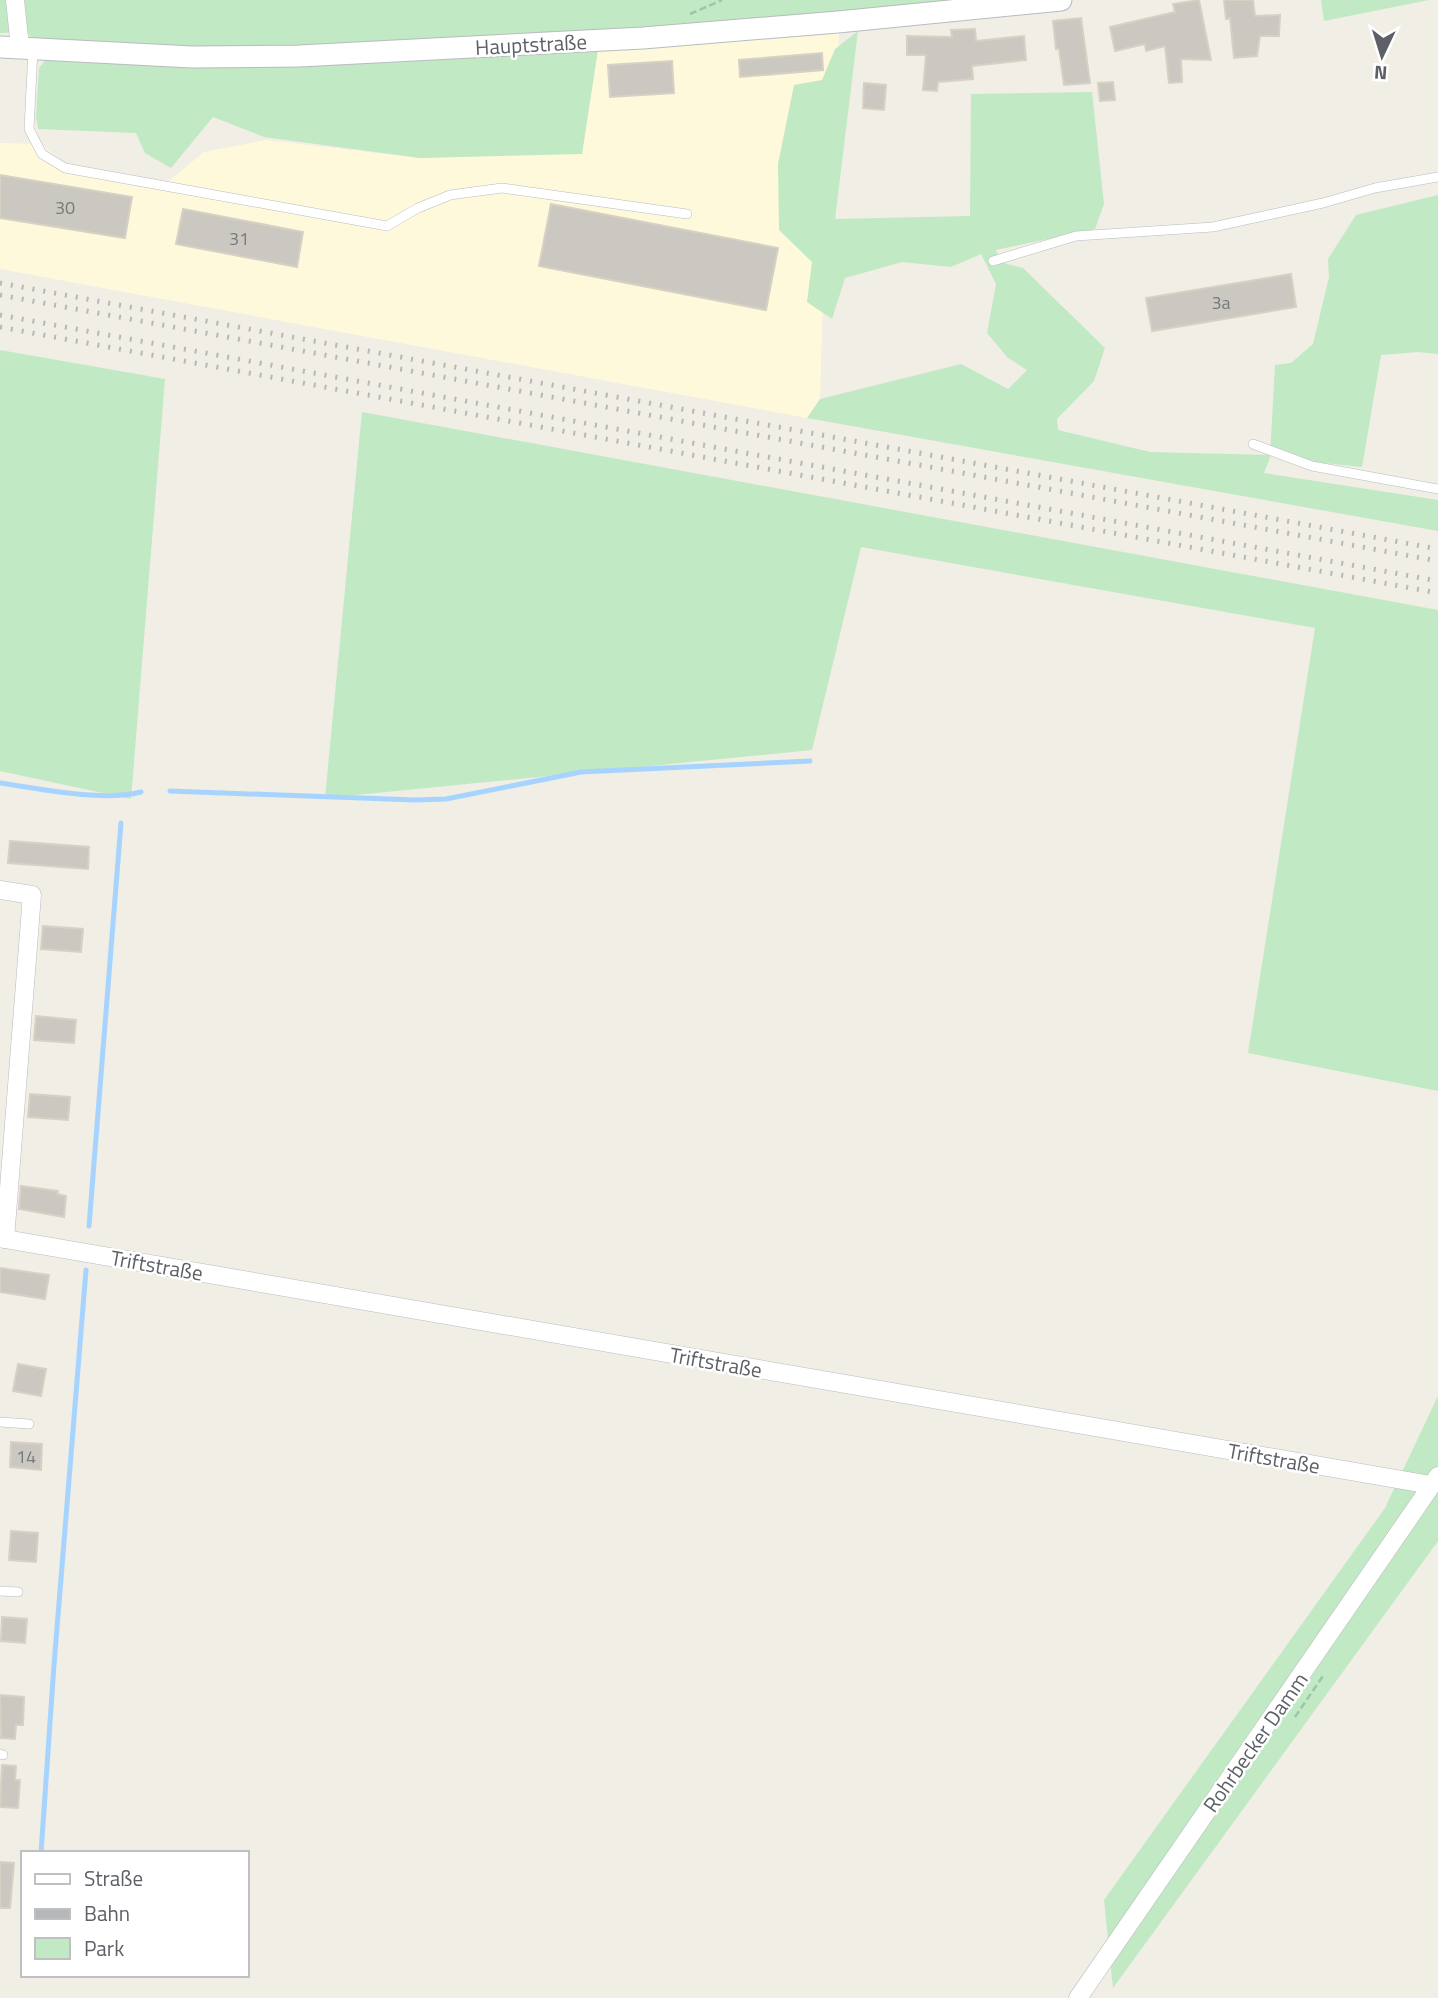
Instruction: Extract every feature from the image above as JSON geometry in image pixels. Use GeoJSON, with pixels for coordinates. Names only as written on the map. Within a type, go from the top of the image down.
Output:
{"type":"FeatureCollection","features":[{"type":"Feature","properties":{"kind":"street"},"geometry":{"type":"LineString","coordinates":[[15,0],[18,47]]}},
{"type":"Feature","properties":{"kind":"street","name":"Hauptstraße"},"geometry":{"type":"LineString","coordinates":[[18,47],[192,57],[299,56],[643,38],[1061,0]]}},
{"type":"Feature","properties":{"kind":"street"},"geometry":{"type":"LineString","coordinates":[[0,890],[32,895],[3,1238]]}},
{"type":"Feature","properties":{"kind":"street","name":"Triftstraße"},"geometry":{"type":"LineString","coordinates":[[3,1238],[1435,1481]]}},
{"type":"Feature","properties":{"kind":"street","name":"Rohrbecker Damm"},"geometry":{"type":"LineString","coordinates":[[1078,1998],[1435,1481]]}},
{"type":"Feature","properties":{"kind":"lane"},"geometry":{"type":"LineString","coordinates":[[18,47],[29,129],[42,154],[65,167],[387,226],[418,208],[450,195],[502,188],[687,214]]}},
{"type":"Feature","properties":{"kind":"lane"},"geometry":{"type":"LineString","coordinates":[[993,261],[1076,236],[1213,227],[1324,203],[1375,188],[1438,177]]}},
{"type":"Feature","properties":{"kind":"lane"},"geometry":{"type":"LineString","coordinates":[[1253,444],[1312,466],[1438,489]]}},
{"type":"Feature","properties":{"kind":"lane"},"geometry":{"type":"LineString","coordinates":[[0,1422],[29,1424]]}},
{"type":"Feature","properties":{"kind":"lane"},"geometry":{"type":"LineString","coordinates":[[0,1591],[18,1592]]}},
{"type":"Feature","properties":{"kind":"shaded area"},"geometry":{"type":"Polygon","coordinates":[[[839,29],[838,81],[824,261],[820,399],[807,418],[0,269],[0,143],[41,144],[64,164],[166,183],[204,152],[266,140],[420,158],[582,153],[598,45],[839,29]]]}},
{"type":"Feature","properties":{"kind":"green space"},"geometry":{"type":"Polygon","coordinates":[[[0,0],[977,0],[600,37],[582,154],[420,158],[264,137],[213,117],[171,168],[145,153],[136,133],[38,129],[36,117],[39,68],[59,44],[33,40],[27,32],[0,33],[0,0]]]}},
{"type":"Feature","properties":{"kind":"green space"},"geometry":{"type":"Polygon","coordinates":[[[1321,0],[1429,0],[1324,21],[1321,0]]]}},
{"type":"Feature","properties":{"kind":"green space"},"geometry":{"type":"Polygon","coordinates":[[[858,31],[835,219],[970,216],[971,94],[1092,92],[1104,204],[1095,229],[996,250],[1000,262],[1023,268],[1105,348],[1094,381],[1057,419],[1058,430],[1150,452],[1270,455],[1275,365],[1291,363],[1313,344],[1329,277],[1328,259],[1356,215],[1438,195],[1438,354],[1418,352],[1381,355],[1362,467],[1277,458],[1271,455],[1264,473],[1438,500],[1438,531],[807,418],[820,399],[961,364],[1008,389],[1027,370],[1008,358],[987,333],[996,284],[981,254],[951,267],[902,262],[845,278],[832,319],[807,302],[812,262],[779,230],[778,164],[794,85],[822,80],[835,49],[858,31]]]}},
{"type":"Feature","properties":{"kind":"green space"},"geometry":{"type":"Polygon","coordinates":[[[0,350],[165,379],[131,799],[0,771],[0,350]]]}},
{"type":"Feature","properties":{"kind":"green space"},"geometry":{"type":"Polygon","coordinates":[[[362,412],[1438,610],[1438,1091],[1248,1053],[1315,628],[861,547],[812,750],[325,798],[362,412]]]}},
{"type":"Feature","properties":{"kind":"green space"},"geometry":{"type":"Polygon","coordinates":[[[1438,1396],[1438,1541],[1113,1988],[1104,1900],[1385,1508],[1438,1396]]]}},
{"type":"Feature","properties":{"kind":"building"},"geometry":{"type":"Polygon","coordinates":[[[1199,0],[1211,60],[1181,59],[1182,82],[1169,83],[1165,46],[1146,51],[1145,44],[1115,51],[1110,27],[1175,12],[1173,4],[1199,0]]]}},
{"type":"Feature","properties":{"kind":"building"},"geometry":{"type":"Polygon","coordinates":[[[1224,0],[1253,0],[1255,16],[1280,15],[1279,36],[1260,36],[1257,56],[1234,58],[1230,18],[1226,19],[1224,0]]]}},
{"type":"Feature","properties":{"kind":"building"},"geometry":{"type":"Polygon","coordinates":[[[1081,18],[1090,83],[1064,85],[1053,21],[1081,18]]]}},
{"type":"Feature","properties":{"kind":"building"},"geometry":{"type":"Polygon","coordinates":[[[975,29],[976,41],[1024,36],[1026,60],[972,66],[973,79],[938,82],[937,91],[923,90],[926,55],[907,55],[907,36],[952,37],[951,30],[975,29]]]}},
{"type":"Feature","properties":{"kind":"building"},"geometry":{"type":"Polygon","coordinates":[[[822,53],[823,70],[740,77],[739,60],[822,53]]]}},
{"type":"Feature","properties":{"kind":"building"},"geometry":{"type":"Polygon","coordinates":[[[672,61],[674,93],[610,97],[608,65],[672,61]]]}},
{"type":"Feature","properties":{"kind":"building"},"geometry":{"type":"Polygon","coordinates":[[[1113,82],[1115,100],[1100,101],[1098,83],[1113,82]]]}},
{"type":"Feature","properties":{"kind":"building"},"geometry":{"type":"Polygon","coordinates":[[[864,83],[886,85],[884,110],[863,108],[864,83]]]}},
{"type":"Feature","properties":{"kind":"building"},"geometry":{"type":"Polygon","coordinates":[[[0,175],[132,197],[125,238],[0,218],[0,175]]]}},
{"type":"Feature","properties":{"kind":"building"},"geometry":{"type":"Polygon","coordinates":[[[551,204],[778,248],[766,310],[539,266],[551,204]]]}},
{"type":"Feature","properties":{"kind":"building"},"geometry":{"type":"Polygon","coordinates":[[[183,209],[303,232],[297,267],[176,244],[183,209]]]}},
{"type":"Feature","properties":{"kind":"building"},"geometry":{"type":"Polygon","coordinates":[[[1291,274],[1296,307],[1152,331],[1146,298],[1291,274]]]}},
{"type":"Feature","properties":{"kind":"building"},"geometry":{"type":"Polygon","coordinates":[[[10,841],[89,847],[88,869],[8,863],[10,841]]]}},
{"type":"Feature","properties":{"kind":"building"},"geometry":{"type":"Polygon","coordinates":[[[43,926],[83,929],[81,952],[41,949],[43,926]]]}},
{"type":"Feature","properties":{"kind":"building"},"geometry":{"type":"Polygon","coordinates":[[[36,1016],[76,1020],[74,1043],[34,1040],[36,1016]]]}},
{"type":"Feature","properties":{"kind":"building"},"geometry":{"type":"Polygon","coordinates":[[[30,1094],[70,1097],[68,1120],[28,1117],[30,1094]]]}},
{"type":"Feature","properties":{"kind":"building"},"geometry":{"type":"Polygon","coordinates":[[[21,1186],[58,1191],[57,1194],[66,1196],[64,1217],[19,1209],[21,1186]]]}},
{"type":"Feature","properties":{"kind":"building"},"geometry":{"type":"Polygon","coordinates":[[[0,1268],[49,1275],[45,1299],[0,1292],[0,1268]]]}},
{"type":"Feature","properties":{"kind":"building"},"geometry":{"type":"Polygon","coordinates":[[[18,1364],[46,1369],[41,1396],[13,1391],[18,1364]]]}},
{"type":"Feature","properties":{"kind":"building"},"geometry":{"type":"Polygon","coordinates":[[[11,1442],[42,1444],[41,1470],[10,1467],[11,1442]]]}},
{"type":"Feature","properties":{"kind":"building"},"geometry":{"type":"Polygon","coordinates":[[[11,1531],[38,1533],[36,1562],[9,1560],[11,1531]]]}},
{"type":"Feature","properties":{"kind":"building"},"geometry":{"type":"Polygon","coordinates":[[[2,1617],[27,1619],[25,1643],[1,1641],[2,1617]]]}},
{"type":"Feature","properties":{"kind":"building"},"geometry":{"type":"Polygon","coordinates":[[[0,1695],[24,1697],[23,1725],[16,1725],[15,1739],[1,1738],[0,1695]]]}},
{"type":"Feature","properties":{"kind":"building"},"geometry":{"type":"Polygon","coordinates":[[[2,1765],[16,1766],[15,1780],[20,1780],[18,1808],[0,1807],[2,1765]]]}},
{"type":"Feature","properties":{"kind":"building"},"geometry":{"type":"Polygon","coordinates":[[[0,1862],[14,1863],[10,1908],[0,1908],[0,1862]]]}},
{"type":"Feature","properties":{"kind":"waterway"},"geometry":{"type":"LineString","coordinates":[[170,791],[446,799],[581,772],[810,761]]}},
{"type":"Feature","properties":{"kind":"waterway"},"geometry":{"type":"LineString","coordinates":[[0,783],[90,795],[141,792]]}},
{"type":"Feature","properties":{"kind":"waterway"},"geometry":{"type":"LineString","coordinates":[[89,1226],[121,823]]}},
{"type":"Feature","properties":{"kind":"waterway"},"geometry":{"type":"LineString","coordinates":[[41,1851],[86,1270]]}},
{"type":"Feature","properties":{"kind":"railway"},"geometry":{"type":"LineString","coordinates":[[0,283],[1438,549]]}},
{"type":"Feature","properties":{"kind":"railway"},"geometry":{"type":"LineString","coordinates":[[0,295],[1438,561]]}},
{"type":"Feature","properties":{"kind":"railway"},"geometry":{"type":"LineString","coordinates":[[0,315],[1438,581]]}},
{"type":"Feature","properties":{"kind":"railway"},"geometry":{"type":"LineString","coordinates":[[0,327],[1438,593]]}}]}
